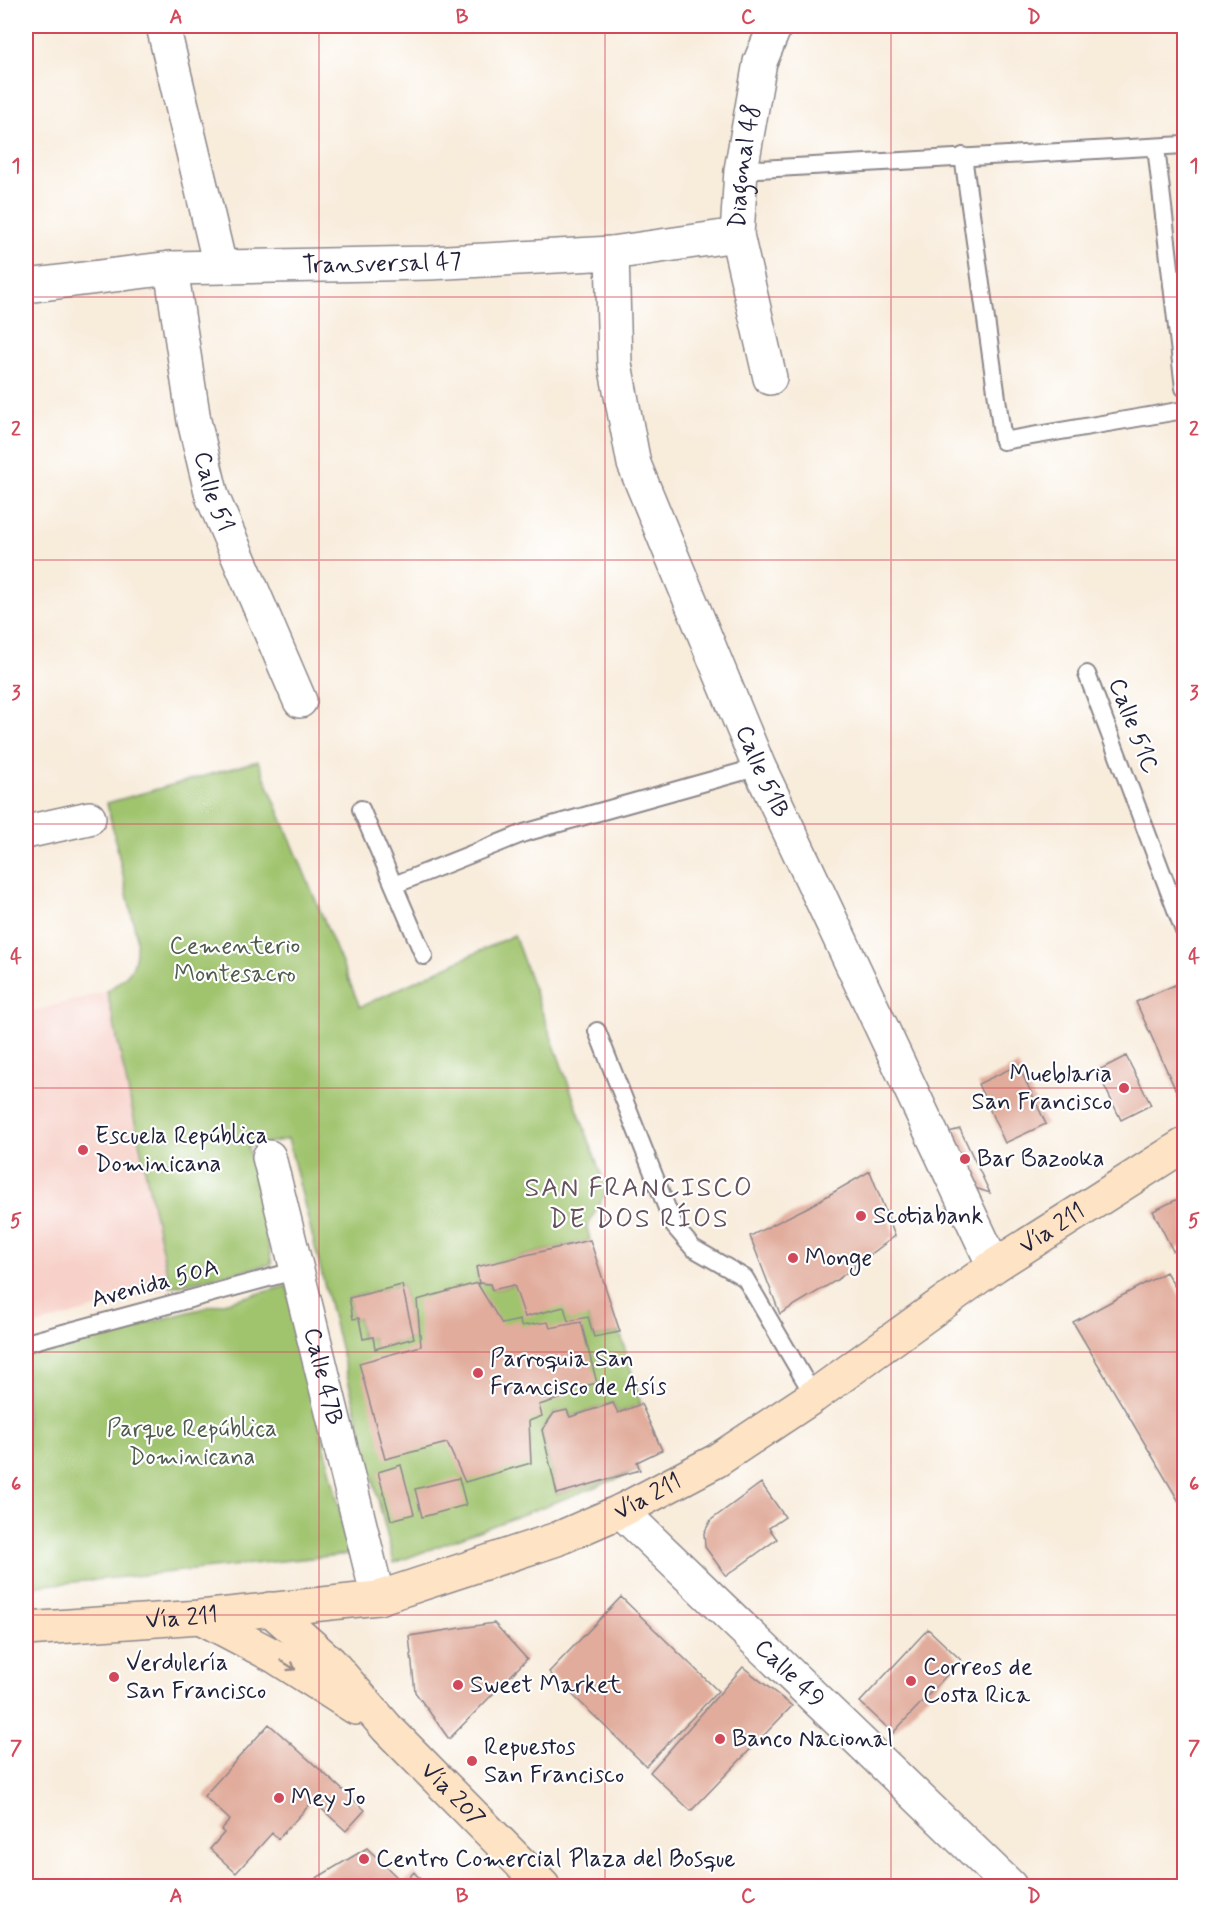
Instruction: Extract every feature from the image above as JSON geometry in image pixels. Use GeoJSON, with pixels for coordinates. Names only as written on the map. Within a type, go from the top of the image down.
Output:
{"type":"FeatureCollection","features":[{"type":"Feature","properties":{"kind":"main road","name":"Vía 211"},"geometry":{"type":"LineString","coordinates":[[26,1629],[200,1617],[378,1598],[517,1553],[621,1511],[716,1461],[813,1396],[994,1266],[1185,1145]]}},
{"type":"Feature","properties":{"kind":"main road","name":"Vía 207"},"geometry":{"type":"LineString","coordinates":[[270,1609],[330,1662],[387,1728],[543,1887]]}},
{"type":"Feature","properties":{"kind":"main road","name":"Vía 207"},"geometry":{"type":"LineString","coordinates":[[200,1617],[276,1657],[387,1728]]}},
{"type":"Feature","properties":{"kind":"street"},"geometry":{"type":"LineString","coordinates":[[163,26],[220,266]]}},
{"type":"Feature","properties":{"kind":"street","name":"Diagonal 48"},"geometry":{"type":"LineString","coordinates":[[770,378],[737,235],[741,170],[760,62],[775,26]]}},
{"type":"Feature","properties":{"kind":"street","name":"Transversal 47"},"geometry":{"type":"LineString","coordinates":[[26,286],[171,268],[429,263],[612,254],[737,235]]}},
{"type":"Feature","properties":{"kind":"street","name":"Calle 51B"},"geometry":{"type":"LineString","coordinates":[[612,254],[615,364],[634,464],[759,767],[994,1266]]}},
{"type":"Feature","properties":{"kind":"street","name":"Calle 51"},"geometry":{"type":"LineString","coordinates":[[171,268],[194,421],[212,496],[300,701]]}},
{"type":"Feature","properties":{"kind":"street"},"geometry":{"type":"LineString","coordinates":[[26,832],[89,818]]}},
{"type":"Feature","properties":{"kind":"street","name":"Calle 47B"},"geometry":{"type":"LineString","coordinates":[[268,1156],[378,1598]]}},
{"type":"Feature","properties":{"kind":"street","name":"Calle 49"},"geometry":{"type":"LineString","coordinates":[[621,1511],[1010,1887]]}},
{"type":"Feature","properties":{"kind":"lane"},"geometry":{"type":"LineString","coordinates":[[741,170],[1185,145]]}},
{"type":"Feature","properties":{"kind":"lane"},"geometry":{"type":"LineString","coordinates":[[1156,147],[1185,388]]}},
{"type":"Feature","properties":{"kind":"lane"},"geometry":{"type":"LineString","coordinates":[[963,156],[1003,441],[1185,410]]}},
{"type":"Feature","properties":{"kind":"lane","name":"Calle 51C"},"geometry":{"type":"LineString","coordinates":[[1087,674],[1185,931]]}},
{"type":"Feature","properties":{"kind":"lane"},"geometry":{"type":"LineString","coordinates":[[394,885],[524,833],[759,767]]}},
{"type":"Feature","properties":{"kind":"lane"},"geometry":{"type":"LineString","coordinates":[[361,808],[424,956]]}},
{"type":"Feature","properties":{"kind":"lane"},"geometry":{"type":"LineString","coordinates":[[597,1031],[674,1226],[693,1248],[745,1278],[813,1396]]}},
{"type":"Feature","properties":{"kind":"lane","name":"Avenida 50A"},"geometry":{"type":"LineString","coordinates":[[26,1343],[298,1270]]}},
{"type":"Feature","properties":{"kind":"shaded area","name":"Escuela República Dominicana"},"geometry":{"type":"Polygon","coordinates":[[[107,991],[170,1287],[26,1328],[26,1013],[107,991]]]}},
{"type":"Feature","properties":{"kind":"green space","name":"Cementerio Montesacro"},"geometry":{"type":"Polygon","coordinates":[[[258,761],[360,1007],[514,935],[607,1190],[587,1227],[590,1240],[477,1267],[479,1283],[490,1284],[492,1290],[514,1285],[588,1317],[594,1337],[620,1332],[641,1404],[618,1413],[613,1403],[570,1417],[567,1410],[554,1413],[542,1430],[557,1494],[640,1470],[394,1563],[288,1139],[248,1147],[272,1264],[170,1287],[107,991],[123,979],[132,968],[136,954],[136,934],[107,803],[258,761]],[[402,1285],[349,1298],[353,1319],[359,1318],[362,1339],[373,1337],[375,1349],[414,1338],[402,1285]]]}},
{"type":"Feature","properties":{"kind":"green space","name":"Parque República Dominicana"},"geometry":{"type":"Polygon","coordinates":[[[287,1286],[350,1554],[26,1587],[26,1355],[287,1286]]]}},
{"type":"Feature","properties":{"kind":"building"},"geometry":{"type":"Polygon","coordinates":[[[1184,981],[1184,1090],[1177,1093],[1136,1002],[1184,981]]]}},
{"type":"Feature","properties":{"kind":"building","name":"Mueblaria San Francisco"},"geometry":{"type":"Polygon","coordinates":[[[1126,1056],[1151,1105],[1121,1120],[1097,1071],[1126,1056]]]}},
{"type":"Feature","properties":{"kind":"building"},"geometry":{"type":"Polygon","coordinates":[[[1018,1065],[1046,1124],[1005,1143],[978,1084],[1018,1065]]]}},
{"type":"Feature","properties":{"kind":"building","name":"Bar Bazooka"},"geometry":{"type":"Polygon","coordinates":[[[960,1129],[990,1193],[969,1186],[945,1133],[960,1129]]]}},
{"type":"Feature","properties":{"kind":"building"},"geometry":{"type":"Polygon","coordinates":[[[870,1171],[895,1236],[837,1280],[780,1314],[750,1236],[808,1207],[870,1171]]]}},
{"type":"Feature","properties":{"kind":"building"},"geometry":{"type":"Polygon","coordinates":[[[1184,1196],[1184,1245],[1173,1251],[1153,1211],[1184,1196]]]}},
{"type":"Feature","properties":{"kind":"building"},"geometry":{"type":"Polygon","coordinates":[[[590,1240],[620,1332],[594,1337],[588,1317],[568,1321],[564,1307],[525,1317],[514,1285],[492,1290],[490,1284],[479,1283],[476,1267],[590,1240]]]}},
{"type":"Feature","properties":{"kind":"building"},"geometry":{"type":"Polygon","coordinates":[[[1166,1272],[1184,1302],[1184,1510],[1073,1322],[1166,1272]]]}},
{"type":"Feature","properties":{"kind":"building","name":"Parroquia San Francisco de Asís"},"geometry":{"type":"Polygon","coordinates":[[[477,1283],[502,1324],[520,1320],[521,1326],[548,1322],[550,1328],[581,1322],[597,1383],[564,1391],[565,1397],[539,1405],[542,1416],[529,1421],[531,1463],[465,1482],[447,1443],[385,1459],[359,1363],[421,1346],[417,1300],[477,1283]]]}},
{"type":"Feature","properties":{"kind":"building"},"geometry":{"type":"Polygon","coordinates":[[[402,1285],[414,1338],[375,1349],[373,1337],[363,1339],[359,1318],[353,1319],[349,1298],[402,1285]]]}},
{"type":"Feature","properties":{"kind":"building"},"geometry":{"type":"Polygon","coordinates":[[[613,1403],[618,1413],[641,1404],[662,1450],[637,1462],[640,1470],[557,1494],[542,1430],[554,1413],[567,1410],[570,1417],[613,1403]]]}},
{"type":"Feature","properties":{"kind":"building"},"geometry":{"type":"Polygon","coordinates":[[[401,1465],[414,1514],[391,1520],[378,1472],[401,1465]]]}},
{"type":"Feature","properties":{"kind":"building"},"geometry":{"type":"Polygon","coordinates":[[[459,1478],[466,1505],[422,1517],[415,1489],[459,1478]]]}},
{"type":"Feature","properties":{"kind":"building"},"geometry":{"type":"Polygon","coordinates":[[[761,1483],[785,1517],[769,1528],[777,1539],[726,1576],[705,1547],[704,1533],[711,1520],[761,1483]]]}},
{"type":"Feature","properties":{"kind":"building"},"geometry":{"type":"Polygon","coordinates":[[[621,1597],[718,1691],[646,1766],[549,1672],[621,1597]]]}},
{"type":"Feature","properties":{"kind":"building","name":"Sweet Market"},"geometry":{"type":"Polygon","coordinates":[[[494,1623],[527,1659],[449,1739],[415,1692],[409,1636],[494,1623]]]}},
{"type":"Feature","properties":{"kind":"building","name":"Correos de Costa Rica"},"geometry":{"type":"Polygon","coordinates":[[[928,1629],[961,1660],[893,1733],[860,1702],[928,1629]]]}},
{"type":"Feature","properties":{"kind":"building","name":"Banco Nacional"},"geometry":{"type":"Polygon","coordinates":[[[743,1667],[792,1706],[691,1811],[650,1772],[743,1667]]]}},
{"type":"Feature","properties":{"kind":"building","name":"Mey Jo"},"geometry":{"type":"Polygon","coordinates":[[[269,1724],[365,1810],[346,1831],[313,1801],[278,1839],[272,1833],[236,1873],[210,1849],[224,1833],[221,1830],[230,1820],[204,1796],[269,1724]]]}},
{"type":"Feature","properties":{"kind":"building","name":"Centro Comercial Plaza del Bosque"},"geometry":{"type":"Polygon","coordinates":[[[367,1848],[403,1883],[414,1872],[426,1886],[303,1886],[367,1848]]]}},
{"type":"Feature","properties":{"kind":"place","name":"Mueblaria San Francisco"},"geometry":{"type":"Point","coordinates":[1124,1088]}},
{"type":"Feature","properties":{"kind":"place","name":"Escuela República Dominicana"},"geometry":{"type":"Point","coordinates":[83,1150]}},
{"type":"Feature","properties":{"kind":"place","name":"Bar Bazooka"},"geometry":{"type":"Point","coordinates":[965,1159]}},
{"type":"Feature","properties":{"kind":"place","name":"Scotiabank"},"geometry":{"type":"Point","coordinates":[861,1216]}},
{"type":"Feature","properties":{"kind":"place","name":"Monge"},"geometry":{"type":"Point","coordinates":[793,1258]}},
{"type":"Feature","properties":{"kind":"place","name":"Parroquia San Francisco de Asís"},"geometry":{"type":"Point","coordinates":[478,1373]}},
{"type":"Feature","properties":{"kind":"place","name":"Verdulería San Francisco"},"geometry":{"type":"Point","coordinates":[114,1677]}},
{"type":"Feature","properties":{"kind":"place","name":"Correos de Costa Rica"},"geometry":{"type":"Point","coordinates":[911,1681]}},
{"type":"Feature","properties":{"kind":"place","name":"Sweet Market"},"geometry":{"type":"Point","coordinates":[458,1685]}},
{"type":"Feature","properties":{"kind":"place","name":"Banco Nacional"},"geometry":{"type":"Point","coordinates":[720,1739]}},
{"type":"Feature","properties":{"kind":"place","name":"Repuestos San Francisco"},"geometry":{"type":"Point","coordinates":[472,1761]}},
{"type":"Feature","properties":{"kind":"place","name":"Mey Jo"},"geometry":{"type":"Point","coordinates":[279,1798]}},
{"type":"Feature","properties":{"kind":"place","name":"Centro Comercial Plaza del Bosque"},"geometry":{"type":"Point","coordinates":[364,1859]}},
{"type":"Feature","properties":{"kind":"district","name":"SAN FRANCISCO DE DOS RÍOS"},"geometry":{"type":"Point","coordinates":[639,1204]}}]}
